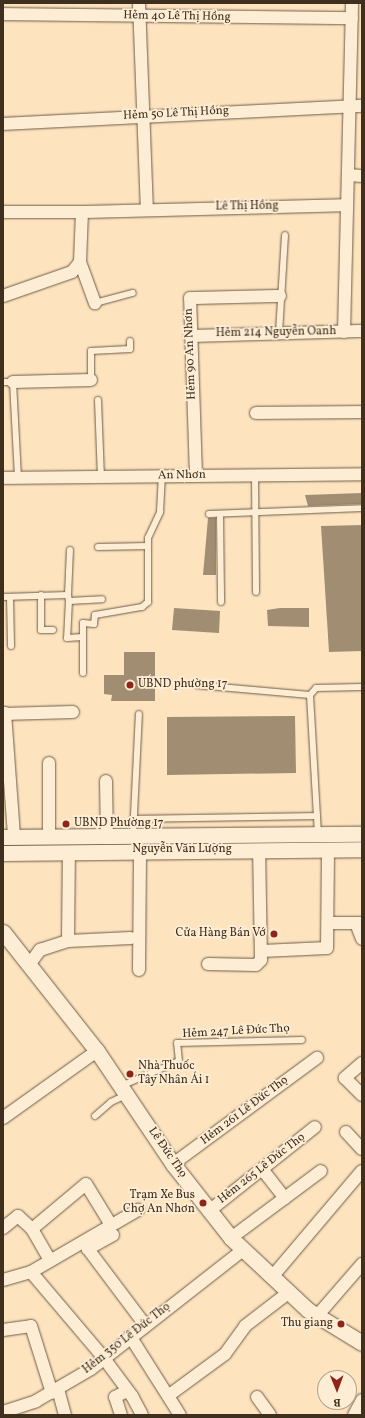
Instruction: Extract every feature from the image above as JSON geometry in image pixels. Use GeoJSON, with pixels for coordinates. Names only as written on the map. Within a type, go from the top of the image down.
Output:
{"type":"FeatureCollection","features":[{"type":"Feature","properties":{"kind":"street"},"geometry":{"type":"LineString","coordinates":[[139,3],[138,17],[145,115],[147,210]]}},
{"type":"Feature","properties":{"kind":"street"},"geometry":{"type":"LineString","coordinates":[[344,332],[352,3]]}},
{"type":"Feature","properties":{"kind":"street","name":"Hẻm 40 Lê Thị Hồng"},"geometry":{"type":"LineString","coordinates":[[3,14],[138,17],[352,18]]}},
{"type":"Feature","properties":{"kind":"street","name":"Hẻm 50 Lê Thị Hồng"},"geometry":{"type":"LineString","coordinates":[[3,124],[145,115],[362,106]]}},
{"type":"Feature","properties":{"kind":"street"},"geometry":{"type":"LineString","coordinates":[[348,176],[362,176]]}},
{"type":"Feature","properties":{"kind":"street","name":"Lê Thị Hồng"},"geometry":{"type":"LineString","coordinates":[[3,212],[82,212],[347,205]]}},
{"type":"Feature","properties":{"kind":"street"},"geometry":{"type":"LineString","coordinates":[[82,212],[80,262],[95,303]]}},
{"type":"Feature","properties":{"kind":"street"},"geometry":{"type":"LineString","coordinates":[[3,296],[72,272],[80,262]]}},
{"type":"Feature","properties":{"kind":"street","name":"Hẻm 90 An Nhơn"},"geometry":{"type":"LineString","coordinates":[[196,476],[190,336],[190,298],[280,296]]}},
{"type":"Feature","properties":{"kind":"street","name":"Hẻm 214 Nguyễn Oanh"},"geometry":{"type":"LineString","coordinates":[[190,336],[362,331]]}},
{"type":"Feature","properties":{"kind":"street"},"geometry":{"type":"LineString","coordinates":[[8,382],[91,380]]}},
{"type":"Feature","properties":{"kind":"street"},"geometry":{"type":"LineString","coordinates":[[256,413],[362,412]]}},
{"type":"Feature","properties":{"kind":"street","name":"An Nhơn"},"geometry":{"type":"LineString","coordinates":[[3,478],[362,474]]}},
{"type":"Feature","properties":{"kind":"street"},"geometry":{"type":"LineString","coordinates":[[8,837],[4,714],[73,712]]}},
{"type":"Feature","properties":{"kind":"street"},"geometry":{"type":"LineString","coordinates":[[49,763],[49,836]]}},
{"type":"Feature","properties":{"kind":"street"},"geometry":{"type":"LineString","coordinates":[[106,781],[107,836]]}},
{"type":"Feature","properties":{"kind":"street","name":"Nguyễn Văn Lượng"},"geometry":{"type":"LineString","coordinates":[[8,837],[107,836],[136,846],[259,850],[322,844],[362,834]]}},
{"type":"Feature","properties":{"kind":"street"},"geometry":{"type":"LineString","coordinates":[[262,952],[327,948],[328,923],[322,844]]}},
{"type":"Feature","properties":{"kind":"street","name":"Nguyễn Văn Lượng"},"geometry":{"type":"LineString","coordinates":[[3,853],[69,852],[136,846],[322,844],[362,849]]}},
{"type":"Feature","properties":{"kind":"street"},"geometry":{"type":"LineString","coordinates":[[136,846],[139,970]]}},
{"type":"Feature","properties":{"kind":"street"},"geometry":{"type":"LineString","coordinates":[[208,964],[256,965],[261,960],[259,850]]}},
{"type":"Feature","properties":{"kind":"street"},"geometry":{"type":"LineString","coordinates":[[68,941],[69,852]]}},
{"type":"Feature","properties":{"kind":"street"},"geometry":{"type":"LineString","coordinates":[[328,923],[359,923],[362,938]]}},
{"type":"Feature","properties":{"kind":"street","name":"Lê Đức Thọ"},"geometry":{"type":"LineString","coordinates":[[5,938],[29,965],[97,1051],[173,1164],[208,1211],[231,1238],[288,1293],[317,1316],[362,1342]]}},
{"type":"Feature","properties":{"kind":"street"},"geometry":{"type":"LineString","coordinates":[[29,965],[40,950],[68,941],[131,938]]}},
{"type":"Feature","properties":{"kind":"street"},"geometry":{"type":"LineString","coordinates":[[3,1118],[97,1051]]}},
{"type":"Feature","properties":{"kind":"street","name":"Hẻm 261 Lê Đức Thọ"},"geometry":{"type":"LineString","coordinates":[[173,1164],[317,1058]]}},
{"type":"Feature","properties":{"kind":"street"},"geometry":{"type":"LineString","coordinates":[[362,1063],[345,1078],[362,1095]]}},
{"type":"Feature","properties":{"kind":"street","name":"Hẻm 265 Lê Đức Thọ"},"geometry":{"type":"LineString","coordinates":[[208,1211],[315,1128]]}},
{"type":"Feature","properties":{"kind":"street"},"geometry":{"type":"LineString","coordinates":[[346,1132],[362,1150]]}},
{"type":"Feature","properties":{"kind":"street"},"geometry":{"type":"LineString","coordinates":[[262,1169],[285,1198]]}},
{"type":"Feature","properties":{"kind":"street"},"geometry":{"type":"LineString","coordinates":[[231,1238],[321,1170]]}},
{"type":"Feature","properties":{"kind":"street"},"geometry":{"type":"LineString","coordinates":[[272,1277],[362,1171]]}},
{"type":"Feature","properties":{"kind":"street"},"geometry":{"type":"LineString","coordinates":[[32,1230],[86,1184],[112,1230]]}},
{"type":"Feature","properties":{"kind":"street"},"geometry":{"type":"LineString","coordinates":[[138,1210],[88,1249],[145,1325]]}},
{"type":"Feature","properties":{"kind":"street"},"geometry":{"type":"LineString","coordinates":[[3,1228],[18,1216],[32,1230],[50,1260]]}},
{"type":"Feature","properties":{"kind":"street"},"geometry":{"type":"LineString","coordinates":[[3,1280],[31,1272],[50,1260],[112,1230]]}},
{"type":"Feature","properties":{"kind":"street","name":"Hẻm 350 Lê Đức Thọ"},"geometry":{"type":"LineString","coordinates":[[11,1412],[55,1391],[91,1369],[103,1357],[243,1250]]}},
{"type":"Feature","properties":{"kind":"street"},"geometry":{"type":"LineString","coordinates":[[317,1316],[362,1264]]}},
{"type":"Feature","properties":{"kind":"street"},"geometry":{"type":"LineString","coordinates":[[31,1272],[103,1357],[127,1390],[142,1415]]}},
{"type":"Feature","properties":{"kind":"street"},"geometry":{"type":"LineString","coordinates":[[172,1393],[225,1354],[245,1326],[288,1293]]}},
{"type":"Feature","properties":{"kind":"street"},"geometry":{"type":"LineString","coordinates":[[3,1330],[31,1326],[65,1415]]}},
{"type":"Feature","properties":{"kind":"street"},"geometry":{"type":"LineString","coordinates":[[130,1336],[180,1415]]}},
{"type":"Feature","properties":{"kind":"street"},"geometry":{"type":"LineString","coordinates":[[121,1415],[115,1397],[127,1390]]}},
{"type":"Feature","properties":{"kind":"street"},"geometry":{"type":"LineString","coordinates":[[257,1397],[270,1415]]}},
{"type":"Feature","properties":{"kind":"street"},"geometry":{"type":"LineString","coordinates":[[354,1415],[362,1400]]}},
{"type":"Feature","properties":{"kind":"lane"},"geometry":{"type":"LineString","coordinates":[[279,333],[280,296],[285,235]]}},
{"type":"Feature","properties":{"kind":"lane"},"geometry":{"type":"LineString","coordinates":[[95,303],[133,293]]}},
{"type":"Feature","properties":{"kind":"lane"},"geometry":{"type":"LineString","coordinates":[[91,380],[90,351],[130,350],[130,341]]}},
{"type":"Feature","properties":{"kind":"lane"},"geometry":{"type":"LineString","coordinates":[[8,382],[18,478]]}},
{"type":"Feature","properties":{"kind":"lane"},"geometry":{"type":"LineString","coordinates":[[98,400],[101,477]]}},
{"type":"Feature","properties":{"kind":"lane"},"geometry":{"type":"LineString","coordinates":[[255,475],[256,592]]}},
{"type":"Feature","properties":{"kind":"lane"},"geometry":{"type":"LineString","coordinates":[[84,673],[83,624],[94,624],[95,615],[142,608],[148,602],[148,538],[160,512],[162,476]]}},
{"type":"Feature","properties":{"kind":"lane"},"geometry":{"type":"LineString","coordinates":[[208,514],[362,508]]}},
{"type":"Feature","properties":{"kind":"lane"},"geometry":{"type":"LineString","coordinates":[[220,514],[221,602]]}},
{"type":"Feature","properties":{"kind":"lane"},"geometry":{"type":"LineString","coordinates":[[98,547],[148,546]]}},
{"type":"Feature","properties":{"kind":"lane"},"geometry":{"type":"LineString","coordinates":[[70,550],[68,638],[83,638]]}},
{"type":"Feature","properties":{"kind":"lane"},"geometry":{"type":"LineString","coordinates":[[41,595],[41,630],[53,630]]}},
{"type":"Feature","properties":{"kind":"lane"},"geometry":{"type":"LineString","coordinates":[[3,597],[41,595],[68,598],[102,599]]}},
{"type":"Feature","properties":{"kind":"lane"},"geometry":{"type":"LineString","coordinates":[[10,597],[12,646]]}},
{"type":"Feature","properties":{"kind":"lane"},"geometry":{"type":"LineString","coordinates":[[197,685],[310,695]]}},
{"type":"Feature","properties":{"kind":"lane"},"geometry":{"type":"LineString","coordinates":[[322,844],[317,816],[310,695],[316,688],[362,687]]}},
{"type":"Feature","properties":{"kind":"lane"},"geometry":{"type":"LineString","coordinates":[[136,846],[133,819],[139,714]]}},
{"type":"Feature","properties":{"kind":"lane"},"geometry":{"type":"LineString","coordinates":[[133,819],[317,816]]}},
{"type":"Feature","properties":{"kind":"lane","name":"Hẻm 247 Lê Đức Thọ"},"geometry":{"type":"LineString","coordinates":[[124,1090],[179,1061],[177,1043],[302,1040]]}},
{"type":"Feature","properties":{"kind":"lane"},"geometry":{"type":"LineString","coordinates":[[95,1116],[124,1090]]}},
{"type":"Feature","properties":{"kind":"building"},"geometry":{"type":"Polygon","coordinates":[[[362,493],[362,504],[308,506],[305,495],[362,493]]]}},
{"type":"Feature","properties":{"kind":"building"},"geometry":{"type":"Polygon","coordinates":[[[208,518],[216,518],[216,575],[203,575],[208,518]]]}},
{"type":"Feature","properties":{"kind":"building"},"geometry":{"type":"Polygon","coordinates":[[[362,525],[362,651],[329,652],[321,526],[362,525]]]}},
{"type":"Feature","properties":{"kind":"building"},"geometry":{"type":"Polygon","coordinates":[[[174,608],[220,611],[219,633],[172,630],[174,608]]]}},
{"type":"Feature","properties":{"kind":"building"},"geometry":{"type":"Polygon","coordinates":[[[280,608],[309,608],[309,627],[268,626],[267,610],[280,608]]]}},
{"type":"Feature","properties":{"kind":"building","name":"UBND phường 17"},"geometry":{"type":"Polygon","coordinates":[[[124,652],[155,652],[155,701],[111,701],[112,695],[104,694],[104,675],[124,675],[124,652]]]}},
{"type":"Feature","properties":{"kind":"building"},"geometry":{"type":"Polygon","coordinates":[[[295,716],[296,773],[167,775],[167,717],[295,716]]]}},
{"type":"Feature","properties":{"kind":"place","name":"UBND phường 17"},"geometry":{"type":"Point","coordinates":[130,685]}},
{"type":"Feature","properties":{"kind":"place","name":"UBND Phường 17"},"geometry":{"type":"Point","coordinates":[66,824]}},
{"type":"Feature","properties":{"kind":"place","name":"Cửa Hàng Bán Vớ"},"geometry":{"type":"Point","coordinates":[274,934]}},
{"type":"Feature","properties":{"kind":"place","name":"Nhà Thuốc Tây Nhân Ái 1"},"geometry":{"type":"Point","coordinates":[130,1074]}},
{"type":"Feature","properties":{"kind":"place","name":"Trạm Xe Bus Chợ An Nhơn"},"geometry":{"type":"Point","coordinates":[203,1203]}},
{"type":"Feature","properties":{"kind":"place","name":"Thu giang"},"geometry":{"type":"Point","coordinates":[341,1324]}}]}
